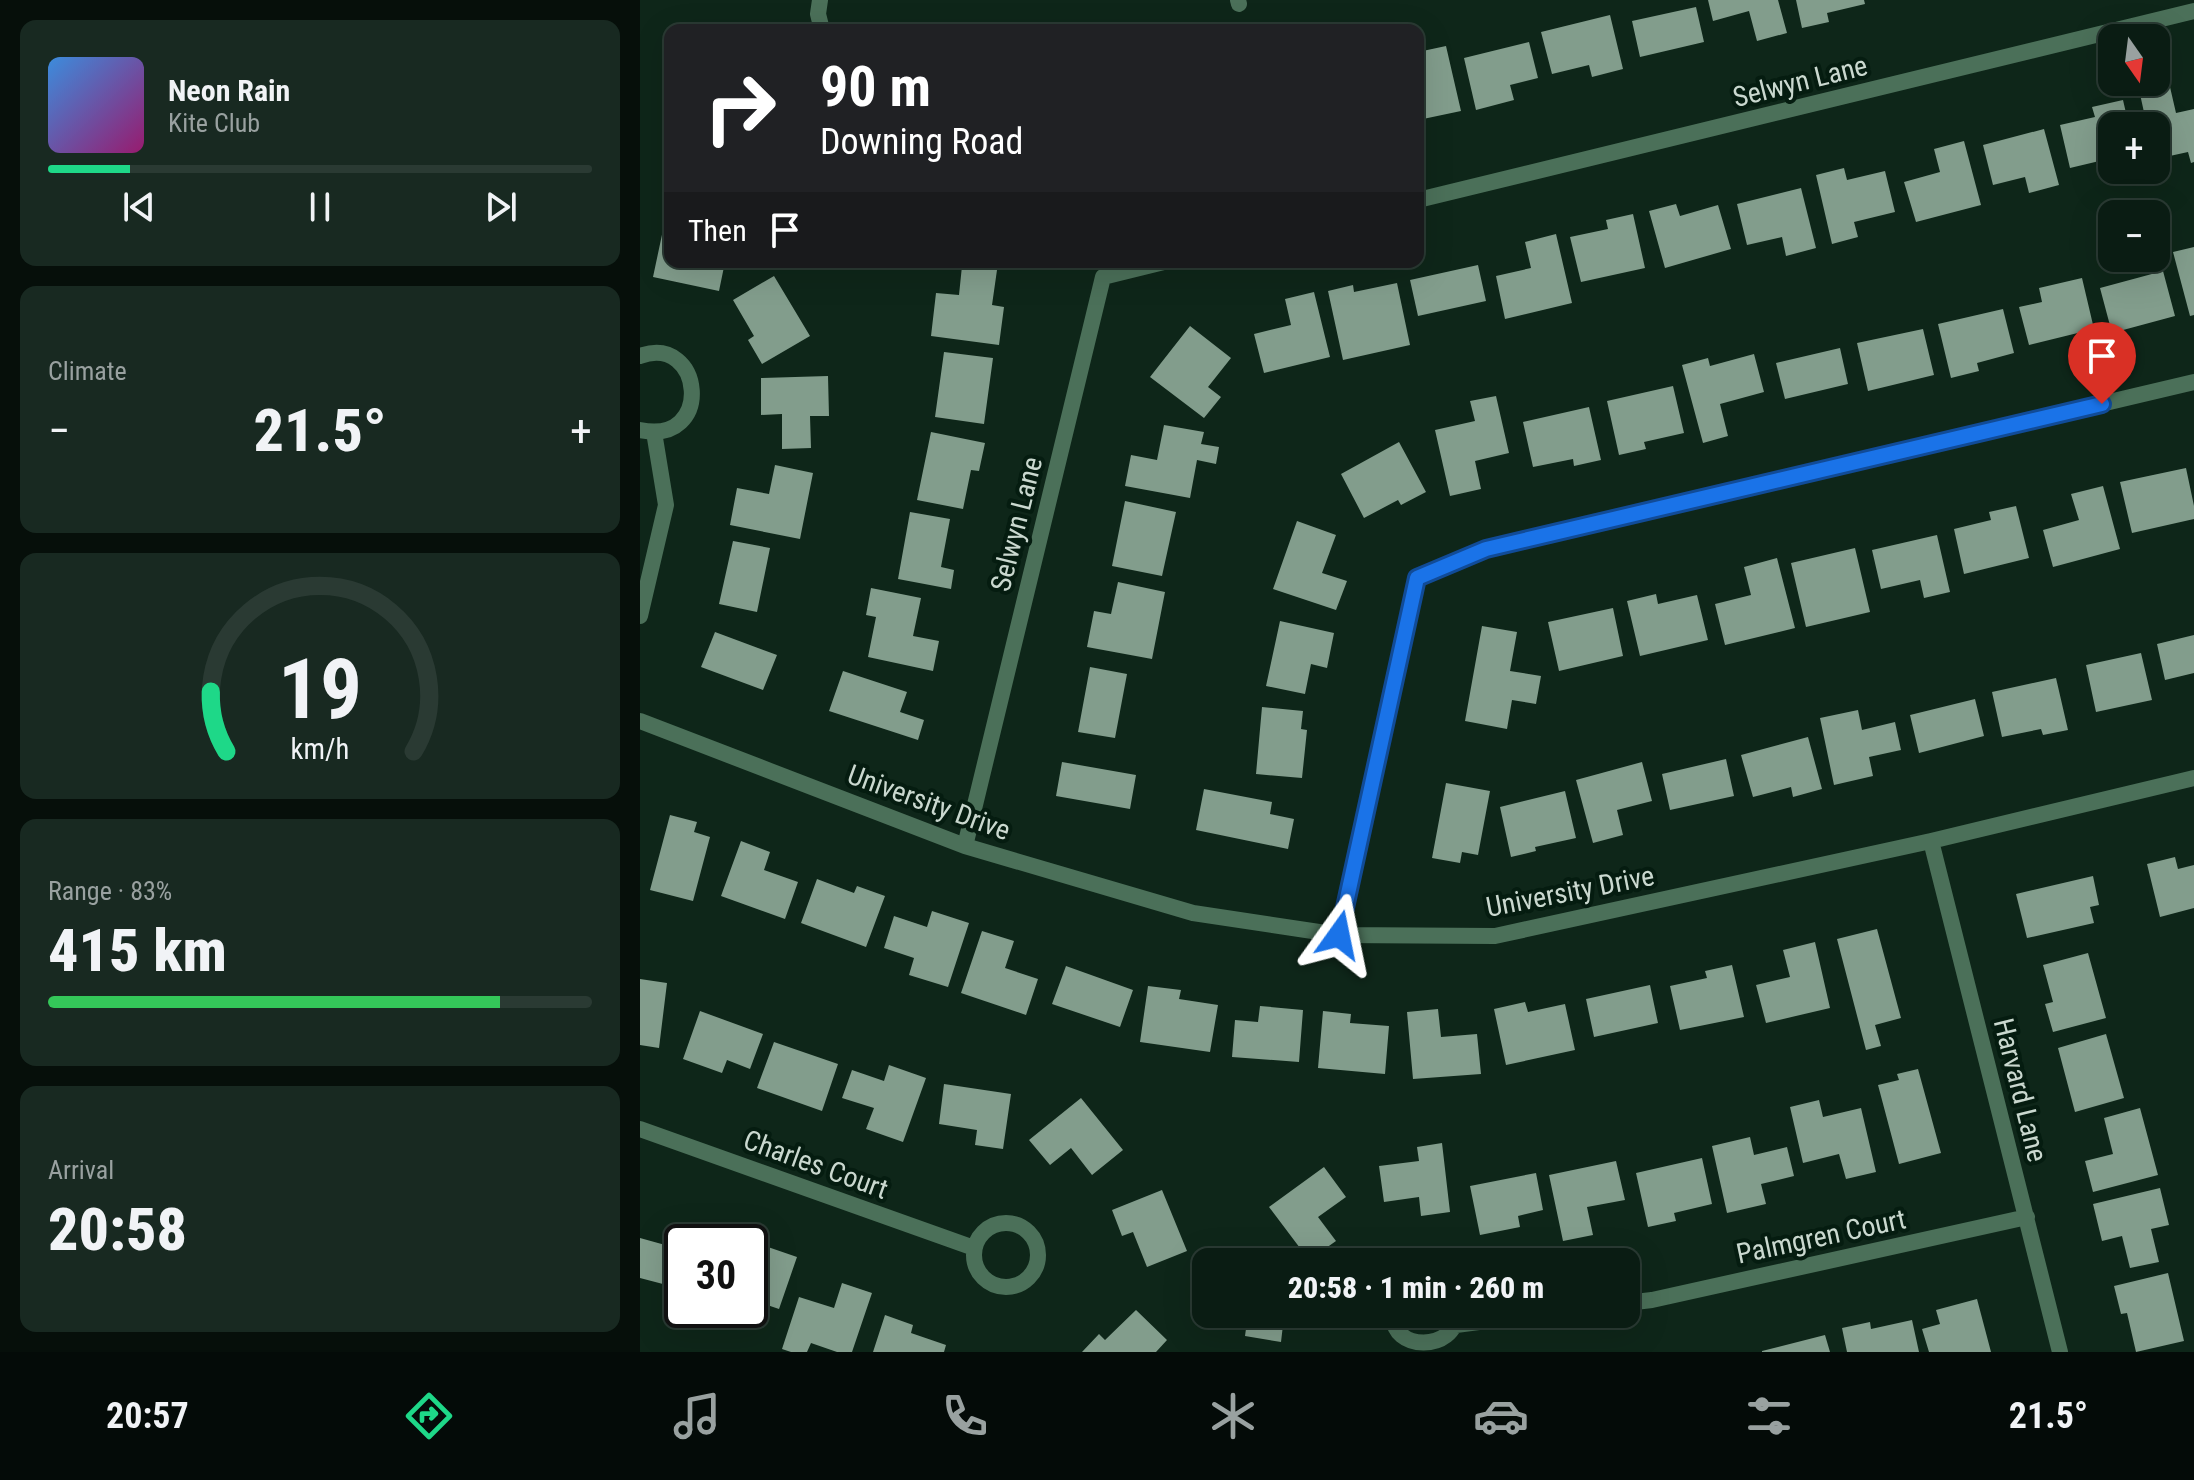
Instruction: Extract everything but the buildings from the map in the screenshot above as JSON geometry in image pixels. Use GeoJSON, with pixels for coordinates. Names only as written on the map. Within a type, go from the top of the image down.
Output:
{"type":"FeatureCollection","features":[{"type":"Feature","properties":{"kind":"street"},"geometry":{"type":"LineString","coordinates":[[820,0],[820,24]]}},
{"type":"Feature","properties":{"kind":"street","name":"Selwyn Lane"},"geometry":{"type":"LineString","coordinates":[[1424,199],[2194,11]]}},
{"type":"Feature","properties":{"kind":"street","name":"Selwyn Lane"},"geometry":{"type":"LineString","coordinates":[[965,846],[1103,277],[1140,268]]}},
{"type":"Feature","properties":{"kind":"street"},"geometry":{"type":"LineString","coordinates":[[640,356],[659,353],[672,357],[690,376],[693,388],[687,414],[678,423],[667,430],[647,431],[666,505],[640,616]]}},
{"type":"Feature","properties":{"kind":"street"},"geometry":{"type":"LineString","coordinates":[[1339,935],[1417,578],[1486,549],[2194,382]]}},
{"type":"Feature","properties":{"kind":"street","name":"University Drive"},"geometry":{"type":"LineString","coordinates":[[640,721],[965,846],[1193,913],[1339,935],[1495,936],[1931,841],[2194,778]]}},
{"type":"Feature","properties":{"kind":"street","name":"Harvard Lane"},"geometry":{"type":"LineString","coordinates":[[1931,841],[2060,1352]]}},
{"type":"Feature","properties":{"kind":"street","name":"Charles Court"},"geometry":{"type":"LineString","coordinates":[[640,1129],[974,1248]]}},
{"type":"Feature","properties":{"kind":"street","name":"Palmgren Court"},"geometry":{"type":"LineString","coordinates":[[1640,1301],[2027,1217]]}},
{"type":"Feature","properties":{"kind":"street"},"geometry":{"type":"LineString","coordinates":[[1395,1328],[1407,1345],[1427,1351],[1446,1343],[1454,1328]]}},
{"type":"Feature","properties":{"kind":"route"},"geometry":{"type":"LineString","coordinates":[[1339,935],[1417,578],[1486,549],[2102,404]]}}]}
